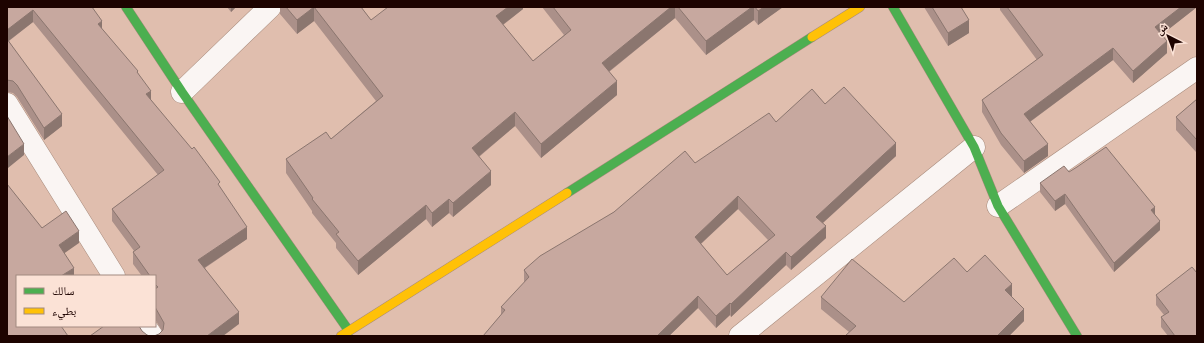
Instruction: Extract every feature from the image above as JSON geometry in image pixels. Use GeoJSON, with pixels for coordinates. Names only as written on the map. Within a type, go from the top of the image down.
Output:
{"type":"FeatureCollection","features":[{"type":"Feature","properties":{"kind":"street"},"geometry":{"type":"LineString","coordinates":[[126,7],[347,334],[433,276],[860,7]]}},
{"type":"Feature","properties":{"kind":"street"},"geometry":{"type":"LineString","coordinates":[[182,92],[270,7]]}},
{"type":"Feature","properties":{"kind":"street"},"geometry":{"type":"LineString","coordinates":[[893,7],[974,147],[998,206],[1077,336]]}},
{"type":"Feature","properties":{"kind":"street"},"geometry":{"type":"LineString","coordinates":[[998,206],[1197,68]]}},
{"type":"Feature","properties":{"kind":"street"},"geometry":{"type":"LineString","coordinates":[[7,104],[113,275]]}},
{"type":"Feature","properties":{"kind":"street"},"geometry":{"type":"LineString","coordinates":[[740,336],[974,147]]}},
{"type":"Feature","properties":{"kind":"street"},"geometry":{"type":"LineString","coordinates":[[146,327],[152,336]]}},
{"type":"Feature","properties":{"kind":"building"},"geometry":{"type":"Polygon","coordinates":[[[7,7],[92,7],[102,21],[98,24],[138,71],[137,72],[151,91],[146,94],[192,149],[194,147],[220,182],[218,184],[247,227],[198,260],[239,312],[207,336],[154,336],[163,330],[164,323],[156,309],[156,288],[158,287],[156,285],[156,275],[149,275],[133,252],[140,247],[112,209],[164,170],[33,10],[7,30],[7,7]]]}},
{"type":"Feature","properties":{"kind":"building"},"geometry":{"type":"Polygon","coordinates":[[[286,7],[314,7],[297,20],[286,7]]]}},
{"type":"Feature","properties":{"kind":"building"},"geometry":{"type":"Polygon","coordinates":[[[314,7],[361,7],[371,20],[388,7],[508,7],[496,16],[533,61],[571,30],[553,7],[671,7],[602,63],[617,81],[541,144],[515,112],[472,148],[491,171],[453,203],[449,199],[432,213],[426,205],[358,261],[336,234],[339,232],[312,199],[313,198],[286,159],[326,132],[331,139],[383,96],[314,7]]]}},
{"type":"Feature","properties":{"kind":"building"},"geometry":{"type":"Polygon","coordinates":[[[678,7],[752,7],[706,41],[678,7]]]}},
{"type":"Feature","properties":{"kind":"building"},"geometry":{"type":"Polygon","coordinates":[[[755,7],[764,7],[758,11],[755,7]]]}},
{"type":"Feature","properties":{"kind":"building"},"geometry":{"type":"Polygon","coordinates":[[[932,7],[961,7],[969,20],[948,33],[932,7]]]}},
{"type":"Feature","properties":{"kind":"building"},"geometry":{"type":"Polygon","coordinates":[[[1007,7],[1181,7],[1155,27],[1167,41],[1133,71],[1113,48],[1024,114],[1048,144],[1024,161],[1001,133],[982,100],[1043,55],[1007,7]]]}},
{"type":"Feature","properties":{"kind":"building"},"geometry":{"type":"Polygon","coordinates":[[[7,39],[62,114],[44,128],[17,85],[13,81],[7,80],[7,39]]]}},
{"type":"Feature","properties":{"kind":"building"},"geometry":{"type":"Polygon","coordinates":[[[844,87],[896,143],[816,217],[826,226],[791,257],[786,252],[731,304],[730,303],[716,316],[698,296],[657,336],[483,336],[505,310],[501,307],[529,277],[524,270],[540,256],[614,212],[685,151],[695,163],[769,113],[776,122],[812,89],[825,104],[844,87]],[[738,196],[695,237],[727,275],[775,235],[738,196]]]}},
{"type":"Feature","properties":{"kind":"building"},"geometry":{"type":"Polygon","coordinates":[[[1197,99],[1197,140],[1176,117],[1197,99]]]}},
{"type":"Feature","properties":{"kind":"building"},"geometry":{"type":"Polygon","coordinates":[[[7,116],[24,144],[7,157],[7,116]]]}},
{"type":"Feature","properties":{"kind":"building"},"geometry":{"type":"Polygon","coordinates":[[[1106,147],[1155,207],[1151,210],[1160,221],[1114,263],[1065,194],[1055,201],[1040,183],[1064,166],[1069,172],[1106,147]]]}},
{"type":"Feature","properties":{"kind":"building"},"geometry":{"type":"Polygon","coordinates":[[[7,184],[42,228],[66,211],[79,231],[59,245],[74,268],[63,275],[16,275],[16,327],[62,327],[68,336],[7,336],[7,184]]]}},
{"type":"Feature","properties":{"kind":"building"},"geometry":{"type":"Polygon","coordinates":[[[985,255],[1012,284],[1005,290],[1024,309],[997,336],[845,336],[856,326],[821,297],[852,259],[904,302],[954,258],[967,272],[985,255]]]}},
{"type":"Feature","properties":{"kind":"building"},"geometry":{"type":"Polygon","coordinates":[[[1192,267],[1197,273],[1197,336],[1175,336],[1161,317],[1169,312],[1156,295],[1192,267]]]}},
{"type":"Feature","properties":{"kind":"building"},"geometry":{"type":"Polygon","coordinates":[[[103,327],[140,327],[142,331],[150,336],[90,336],[103,327]]]}},
{"type":"Feature","properties":{"kind":"traffic: fast"},"geometry":{"type":"LineString","coordinates":[[126,7],[182,92],[349,331]]}},
{"type":"Feature","properties":{"kind":"traffic: fast"},"geometry":{"type":"LineString","coordinates":[[893,7],[974,147],[998,206],[1077,336]]}},
{"type":"Feature","properties":{"kind":"traffic: fast"},"geometry":{"type":"LineString","coordinates":[[567,193],[812,37]]}},
{"type":"Feature","properties":{"kind":"traffic: slow"},"geometry":{"type":"LineString","coordinates":[[812,37],[860,7]]}},
{"type":"Feature","properties":{"kind":"traffic: slow"},"geometry":{"type":"LineString","coordinates":[[341,336],[567,193]]}}]}
